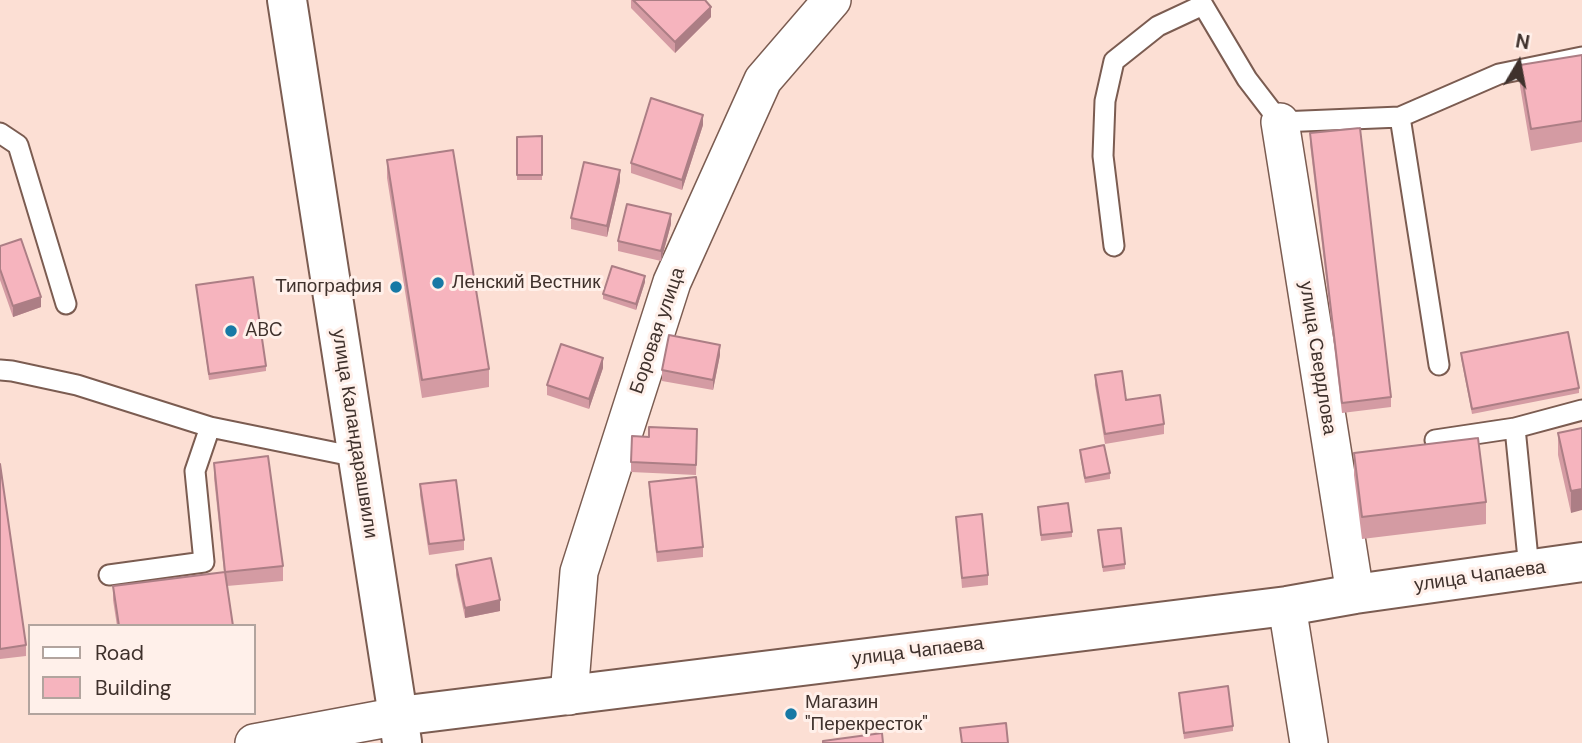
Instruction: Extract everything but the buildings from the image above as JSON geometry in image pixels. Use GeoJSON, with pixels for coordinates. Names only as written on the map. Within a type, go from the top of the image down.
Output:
{"type":"FeatureCollection","features":[{"type":"Feature","properties":{"kind":"main road","name":"улица Каландарашвили"},"geometry":{"type":"LineString","coordinates":[[287,0],[401,730]]}},
{"type":"Feature","properties":{"kind":"main road","name":"улица Чапаева"},"geometry":{"type":"LineString","coordinates":[[401,730],[569,696],[1287,606],[1582,562]]}},
{"type":"Feature","properties":{"kind":"street","name":"Боровая улица"},"geometry":{"type":"LineString","coordinates":[[569,696],[579,572],[672,282],[762,80],[832,0]]}},
{"type":"Feature","properties":{"kind":"street","name":"улица Свердлова"},"geometry":{"type":"LineString","coordinates":[[1280,122],[1354,594]]}},
{"type":"Feature","properties":{"kind":"street"},"geometry":{"type":"LineString","coordinates":[[1287,606],[1309,743]]}},
{"type":"Feature","properties":{"kind":"street","name":"улица Чапаева"},"geometry":{"type":"LineString","coordinates":[[254,743],[401,730]]}},
{"type":"Feature","properties":{"kind":"lane"},"geometry":{"type":"LineString","coordinates":[[1114,246],[1103,156],[1105,101],[1114,61],[1158,26],[1203,2],[1247,79],[1280,122],[1400,117],[1499,74],[1582,57]]}},
{"type":"Feature","properties":{"kind":"lane"},"geometry":{"type":"LineString","coordinates":[[1400,117],[1439,365]]}},
{"type":"Feature","properties":{"kind":"lane"},"geometry":{"type":"LineString","coordinates":[[0,133],[18,145],[66,304]]}},
{"type":"Feature","properties":{"kind":"lane"},"geometry":{"type":"LineString","coordinates":[[0,370],[77,385],[210,427],[357,457]]}},
{"type":"Feature","properties":{"kind":"lane"},"geometry":{"type":"LineString","coordinates":[[1436,440],[1515,428],[1582,410]]}},
{"type":"Feature","properties":{"kind":"lane"},"geometry":{"type":"LineString","coordinates":[[109,575],[204,562],[195,471],[210,427]]}},
{"type":"Feature","properties":{"kind":"lane"},"geometry":{"type":"LineString","coordinates":[[1515,428],[1529,569]]}},
{"type":"Feature","properties":{"kind":"place","name":"Ленский Вестник"},"geometry":{"type":"Point","coordinates":[438,283]}},
{"type":"Feature","properties":{"kind":"place","name":"Типография"},"geometry":{"type":"Point","coordinates":[396,287]}},
{"type":"Feature","properties":{"kind":"place","name":"ABC"},"geometry":{"type":"Point","coordinates":[231,331]}},
{"type":"Feature","properties":{"kind":"place","name":"Магазин \"Перекресток\""},"geometry":{"type":"Point","coordinates":[791,714]}}]}
